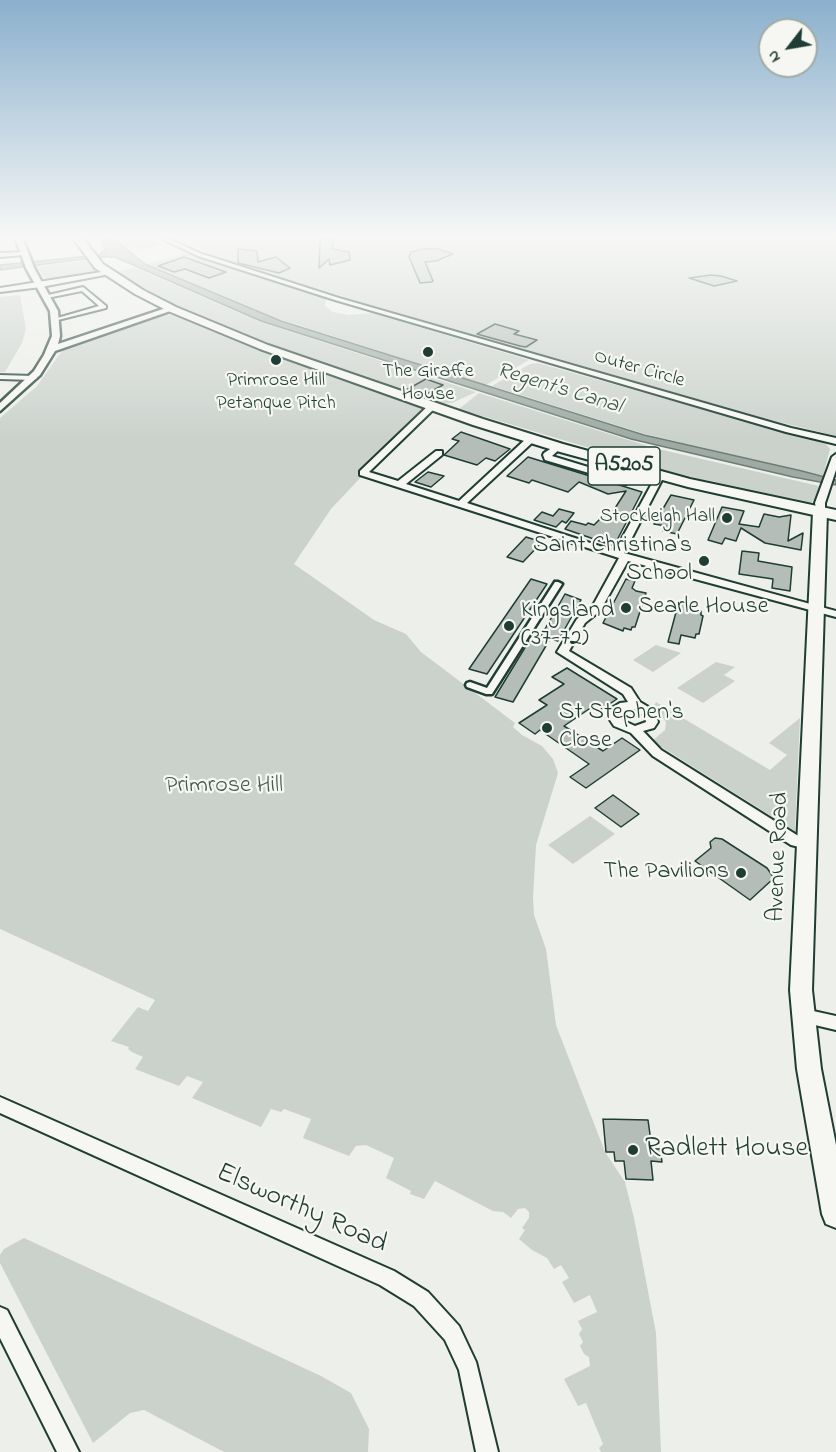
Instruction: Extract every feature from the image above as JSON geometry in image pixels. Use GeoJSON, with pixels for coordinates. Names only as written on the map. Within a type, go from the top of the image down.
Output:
{"type":"FeatureCollection","features":[{"type":"Feature","properties":{"kind":"main road","name":"A5205"},"geometry":{"type":"LineString","coordinates":[[164,305],[264,347],[432,407],[531,439],[660,476],[820,506],[836,515]]}},
{"type":"Feature","properties":{"kind":"main road","name":"Avenue Road"},"geometry":{"type":"LineString","coordinates":[[820,506],[826,611],[815,687],[801,990],[810,1078],[836,1214]]}},
{"type":"Feature","properties":{"kind":"street"},"geometry":{"type":"LineString","coordinates":[[0,408],[33,378],[53,345],[56,320],[50,305]]}},
{"type":"Feature","properties":{"kind":"street"},"geometry":{"type":"LineString","coordinates":[[56,320],[104,307],[102,305]]}},
{"type":"Feature","properties":{"kind":"street","name":"Outer Circle"},"geometry":{"type":"LineString","coordinates":[[357,305],[741,416],[836,441]]}},
{"type":"Feature","properties":{"kind":"street"},"geometry":{"type":"LineString","coordinates":[[53,345],[172,309]]}},
{"type":"Feature","properties":{"kind":"street"},"geometry":{"type":"LineString","coordinates":[[0,377],[33,378]]}},
{"type":"Feature","properties":{"kind":"street"},"geometry":{"type":"LineString","coordinates":[[432,407],[363,473],[621,556],[826,611]]}},
{"type":"Feature","properties":{"kind":"street"},"geometry":{"type":"LineString","coordinates":[[460,505],[531,439]]}},
{"type":"Feature","properties":{"kind":"street"},"geometry":{"type":"LineString","coordinates":[[399,485],[439,453]]}},
{"type":"Feature","properties":{"kind":"street"},"geometry":{"type":"LineString","coordinates":[[820,506],[836,457]]}},
{"type":"Feature","properties":{"kind":"street"},"geometry":{"type":"LineString","coordinates":[[634,730],[646,728],[652,722],[651,714],[636,705],[627,691],[563,652],[581,621],[595,611],[660,476]]}},
{"type":"Feature","properties":{"kind":"street"},"geometry":{"type":"LineString","coordinates":[[470,685],[489,692],[558,585]]}},
{"type":"Feature","properties":{"kind":"street"},"geometry":{"type":"LineString","coordinates":[[636,705],[624,706],[616,711],[614,715],[618,723],[634,730],[657,753],[796,841],[807,844]]}},
{"type":"Feature","properties":{"kind":"street"},"geometry":{"type":"LineString","coordinates":[[804,1016],[836,1023]]}},
{"type":"Feature","properties":{"kind":"street","name":"Elsworthy Road"},"geometry":{"type":"LineString","coordinates":[[0,1106],[387,1278],[421,1299],[452,1333],[469,1369],[487,1452]]}},
{"type":"Feature","properties":{"kind":"street"},"geometry":{"type":"LineString","coordinates":[[0,1317],[68,1452]]}},
{"type":"Feature","properties":{"kind":"green space"},"geometry":{"type":"Polygon","coordinates":[[[0,305],[22,305],[26,329],[22,343],[5,372],[0,372],[0,305]]]}},
{"type":"Feature","properties":{"kind":"green space"},"geometry":{"type":"Polygon","coordinates":[[[175,305],[221,305],[258,321],[476,392],[452,403],[439,404],[267,343],[175,305]]]}},
{"type":"Feature","properties":{"kind":"green space"},"geometry":{"type":"Polygon","coordinates":[[[245,305],[325,305],[333,312],[349,315],[372,313],[529,360],[486,385],[276,318],[245,305]]]}},
{"type":"Feature","properties":{"kind":"green space"},"geometry":{"type":"Polygon","coordinates":[[[370,305],[836,305],[836,436],[763,418],[370,305]]]}},
{"type":"Feature","properties":{"kind":"green space","name":"Primrose Hill"},"geometry":{"type":"Polygon","coordinates":[[[166,315],[173,315],[266,353],[422,409],[357,474],[362,476],[331,509],[294,564],[374,620],[406,634],[421,652],[515,723],[513,727],[542,746],[553,759],[558,773],[536,845],[534,915],[546,949],[556,1025],[605,1152],[625,1182],[634,1218],[656,1333],[661,1452],[601,1452],[599,1448],[603,1444],[586,1403],[578,1406],[564,1379],[590,1366],[589,1357],[584,1354],[580,1346],[583,1342],[579,1334],[582,1329],[578,1321],[597,1312],[590,1295],[574,1303],[562,1282],[569,1278],[561,1265],[554,1269],[547,1258],[532,1250],[519,1239],[525,1230],[522,1228],[529,1218],[529,1212],[525,1208],[518,1209],[511,1218],[503,1212],[493,1211],[435,1181],[424,1199],[410,1194],[411,1191],[386,1178],[394,1158],[366,1145],[356,1146],[349,1156],[303,1138],[311,1119],[284,1109],[281,1112],[271,1109],[261,1127],[192,1098],[203,1082],[187,1076],[179,1086],[135,1069],[143,1057],[132,1052],[128,1049],[129,1047],[111,1041],[138,1007],[148,1011],[155,1000],[0,929],[0,418],[37,386],[67,347],[166,315]]]}},
{"type":"Feature","properties":{"kind":"green space"},"geometry":{"type":"Polygon","coordinates":[[[538,363],[826,444],[830,449],[823,476],[645,434],[492,386],[530,364],[538,363]]]}},
{"type":"Feature","properties":{"kind":"green space"},"geometry":{"type":"Polygon","coordinates":[[[479,393],[654,448],[819,486],[814,501],[810,503],[748,491],[660,469],[459,409],[479,393]]]}},
{"type":"Feature","properties":{"kind":"green space"},"geometry":{"type":"Polygon","coordinates":[[[656,645],[681,653],[653,672],[633,660],[656,645]]]}},
{"type":"Feature","properties":{"kind":"green space"},"geometry":{"type":"Polygon","coordinates":[[[716,662],[735,667],[724,675],[735,681],[703,703],[677,688],[716,662]]]}},
{"type":"Feature","properties":{"kind":"green space"},"geometry":{"type":"Polygon","coordinates":[[[656,702],[770,770],[787,755],[769,743],[800,718],[795,831],[652,741],[665,730],[666,722],[654,706],[656,702]]]}},
{"type":"Feature","properties":{"kind":"green space"},"geometry":{"type":"Polygon","coordinates":[[[590,816],[615,834],[573,864],[548,845],[590,816]]]}},
{"type":"Feature","properties":{"kind":"green space"},"geometry":{"type":"Polygon","coordinates":[[[24,1238],[321,1376],[351,1393],[369,1429],[368,1452],[224,1452],[144,1410],[130,1413],[93,1443],[0,1263],[0,1255],[4,1249],[24,1238]]]}},
{"type":"Feature","properties":{"kind":"shaded area"},"geometry":{"type":"Polygon","coordinates":[[[224,305],[242,305],[281,321],[644,435],[802,471],[836,480],[836,485],[631,439],[261,321],[224,305]]]}},
{"type":"Feature","properties":{"kind":"building"},"geometry":{"type":"Polygon","coordinates":[[[495,324],[519,331],[514,334],[537,340],[526,347],[477,334],[495,324]]]}},
{"type":"Feature","properties":{"kind":"building"},"geometry":{"type":"Polygon","coordinates":[[[426,379],[443,385],[423,396],[406,390],[426,379]]]}},
{"type":"Feature","properties":{"kind":"building"},"geometry":{"type":"Polygon","coordinates":[[[461,432],[510,449],[495,461],[486,458],[477,465],[444,455],[459,441],[452,439],[461,432]]]}},
{"type":"Feature","properties":{"kind":"building"},"geometry":{"type":"Polygon","coordinates":[[[528,457],[642,492],[614,546],[565,529],[571,521],[594,525],[605,514],[610,516],[626,491],[608,494],[579,482],[568,492],[532,480],[529,483],[507,476],[528,457]]]}},
{"type":"Feature","properties":{"kind":"building"},"geometry":{"type":"Polygon","coordinates":[[[428,472],[444,476],[431,487],[415,482],[428,472]]]}},
{"type":"Feature","properties":{"kind":"building"},"geometry":{"type":"Polygon","coordinates":[[[671,495],[694,500],[677,534],[663,531],[666,526],[654,524],[671,495]]]}},
{"type":"Feature","properties":{"kind":"building"},"geometry":{"type":"Polygon","coordinates":[[[722,507],[744,511],[739,524],[759,527],[764,514],[779,517],[791,515],[788,541],[803,533],[801,550],[765,543],[741,528],[736,541],[725,538],[722,544],[708,540],[722,507]]]}},
{"type":"Feature","properties":{"kind":"building"},"geometry":{"type":"Polygon","coordinates":[[[559,509],[574,513],[566,523],[562,521],[556,527],[534,520],[542,512],[553,516],[559,509]]]}},
{"type":"Feature","properties":{"kind":"building"},"geometry":{"type":"Polygon","coordinates":[[[526,537],[542,542],[523,562],[507,557],[526,537]]]}},
{"type":"Feature","properties":{"kind":"building"},"geometry":{"type":"Polygon","coordinates":[[[742,551],[759,553],[758,561],[792,567],[790,591],[772,588],[773,579],[739,574],[742,551]]]}},
{"type":"Feature","properties":{"kind":"building","name":"Kingsland (37-72)"},"geometry":{"type":"Polygon","coordinates":[[[531,579],[547,584],[487,674],[469,669],[531,579]]]}},
{"type":"Feature","properties":{"kind":"building","name":"Searle House"},"geometry":{"type":"Polygon","coordinates":[[[626,579],[635,581],[632,588],[636,591],[646,593],[635,627],[631,630],[624,628],[623,631],[603,623],[626,579]]]}},
{"type":"Feature","properties":{"kind":"building"},"geometry":{"type":"Polygon","coordinates":[[[565,594],[581,600],[558,641],[550,639],[513,702],[495,697],[529,641],[537,643],[565,594]]]}},
{"type":"Feature","properties":{"kind":"building"},"geometry":{"type":"Polygon","coordinates":[[[679,601],[689,602],[688,609],[701,611],[703,616],[699,634],[696,634],[695,638],[681,635],[679,644],[668,642],[679,601]]]}},
{"type":"Feature","properties":{"kind":"building","name":"St Stephen's Close"},"geometry":{"type":"Polygon","coordinates":[[[567,668],[617,699],[602,709],[595,705],[564,726],[603,751],[622,738],[640,750],[586,788],[570,777],[589,764],[540,730],[535,734],[519,723],[547,705],[539,700],[564,684],[552,677],[567,668]]]}},
{"type":"Feature","properties":{"kind":"building"},"geometry":{"type":"Polygon","coordinates":[[[613,795],[639,814],[621,827],[595,808],[613,795]]]}},
{"type":"Feature","properties":{"kind":"building","name":"The Pavilions"},"geometry":{"type":"Polygon","coordinates":[[[715,838],[722,839],[767,868],[774,878],[750,900],[695,861],[711,848],[710,842],[715,838]]]}},
{"type":"Feature","properties":{"kind":"building","name":"Radlett House"},"geometry":{"type":"Polygon","coordinates":[[[603,1119],[648,1120],[652,1149],[660,1149],[662,1162],[651,1161],[653,1180],[626,1179],[624,1161],[615,1161],[614,1152],[606,1152],[603,1119]]]}},
{"type":"Feature","properties":{"kind":"place","name":"The Giraffe House"},"geometry":{"type":"Point","coordinates":[428,352]}},
{"type":"Feature","properties":{"kind":"place","name":"Primrose Hill Petanque Pitch"},"geometry":{"type":"Point","coordinates":[276,360]}},
{"type":"Feature","properties":{"kind":"place","name":"Stockleigh Hall"},"geometry":{"type":"Point","coordinates":[727,518]}},
{"type":"Feature","properties":{"kind":"place","name":"Saint Christina's School"},"geometry":{"type":"Point","coordinates":[704,561]}},
{"type":"Feature","properties":{"kind":"place","name":"Searle House"},"geometry":{"type":"Point","coordinates":[626,608]}},
{"type":"Feature","properties":{"kind":"place","name":"Kingsland (37-72)"},"geometry":{"type":"Point","coordinates":[509,626]}},
{"type":"Feature","properties":{"kind":"place","name":"St Stephen's Close"},"geometry":{"type":"Point","coordinates":[547,728]}},
{"type":"Feature","properties":{"kind":"place","name":"The Pavilions"},"geometry":{"type":"Point","coordinates":[741,873]}},
{"type":"Feature","properties":{"kind":"place","name":"Radlett House"},"geometry":{"type":"Point","coordinates":[633,1150]}},
{"type":"Feature","properties":{"kind":"water label","name":"Regent's Canal"},"geometry":{"type":"Point","coordinates":[559,390]}}]}
